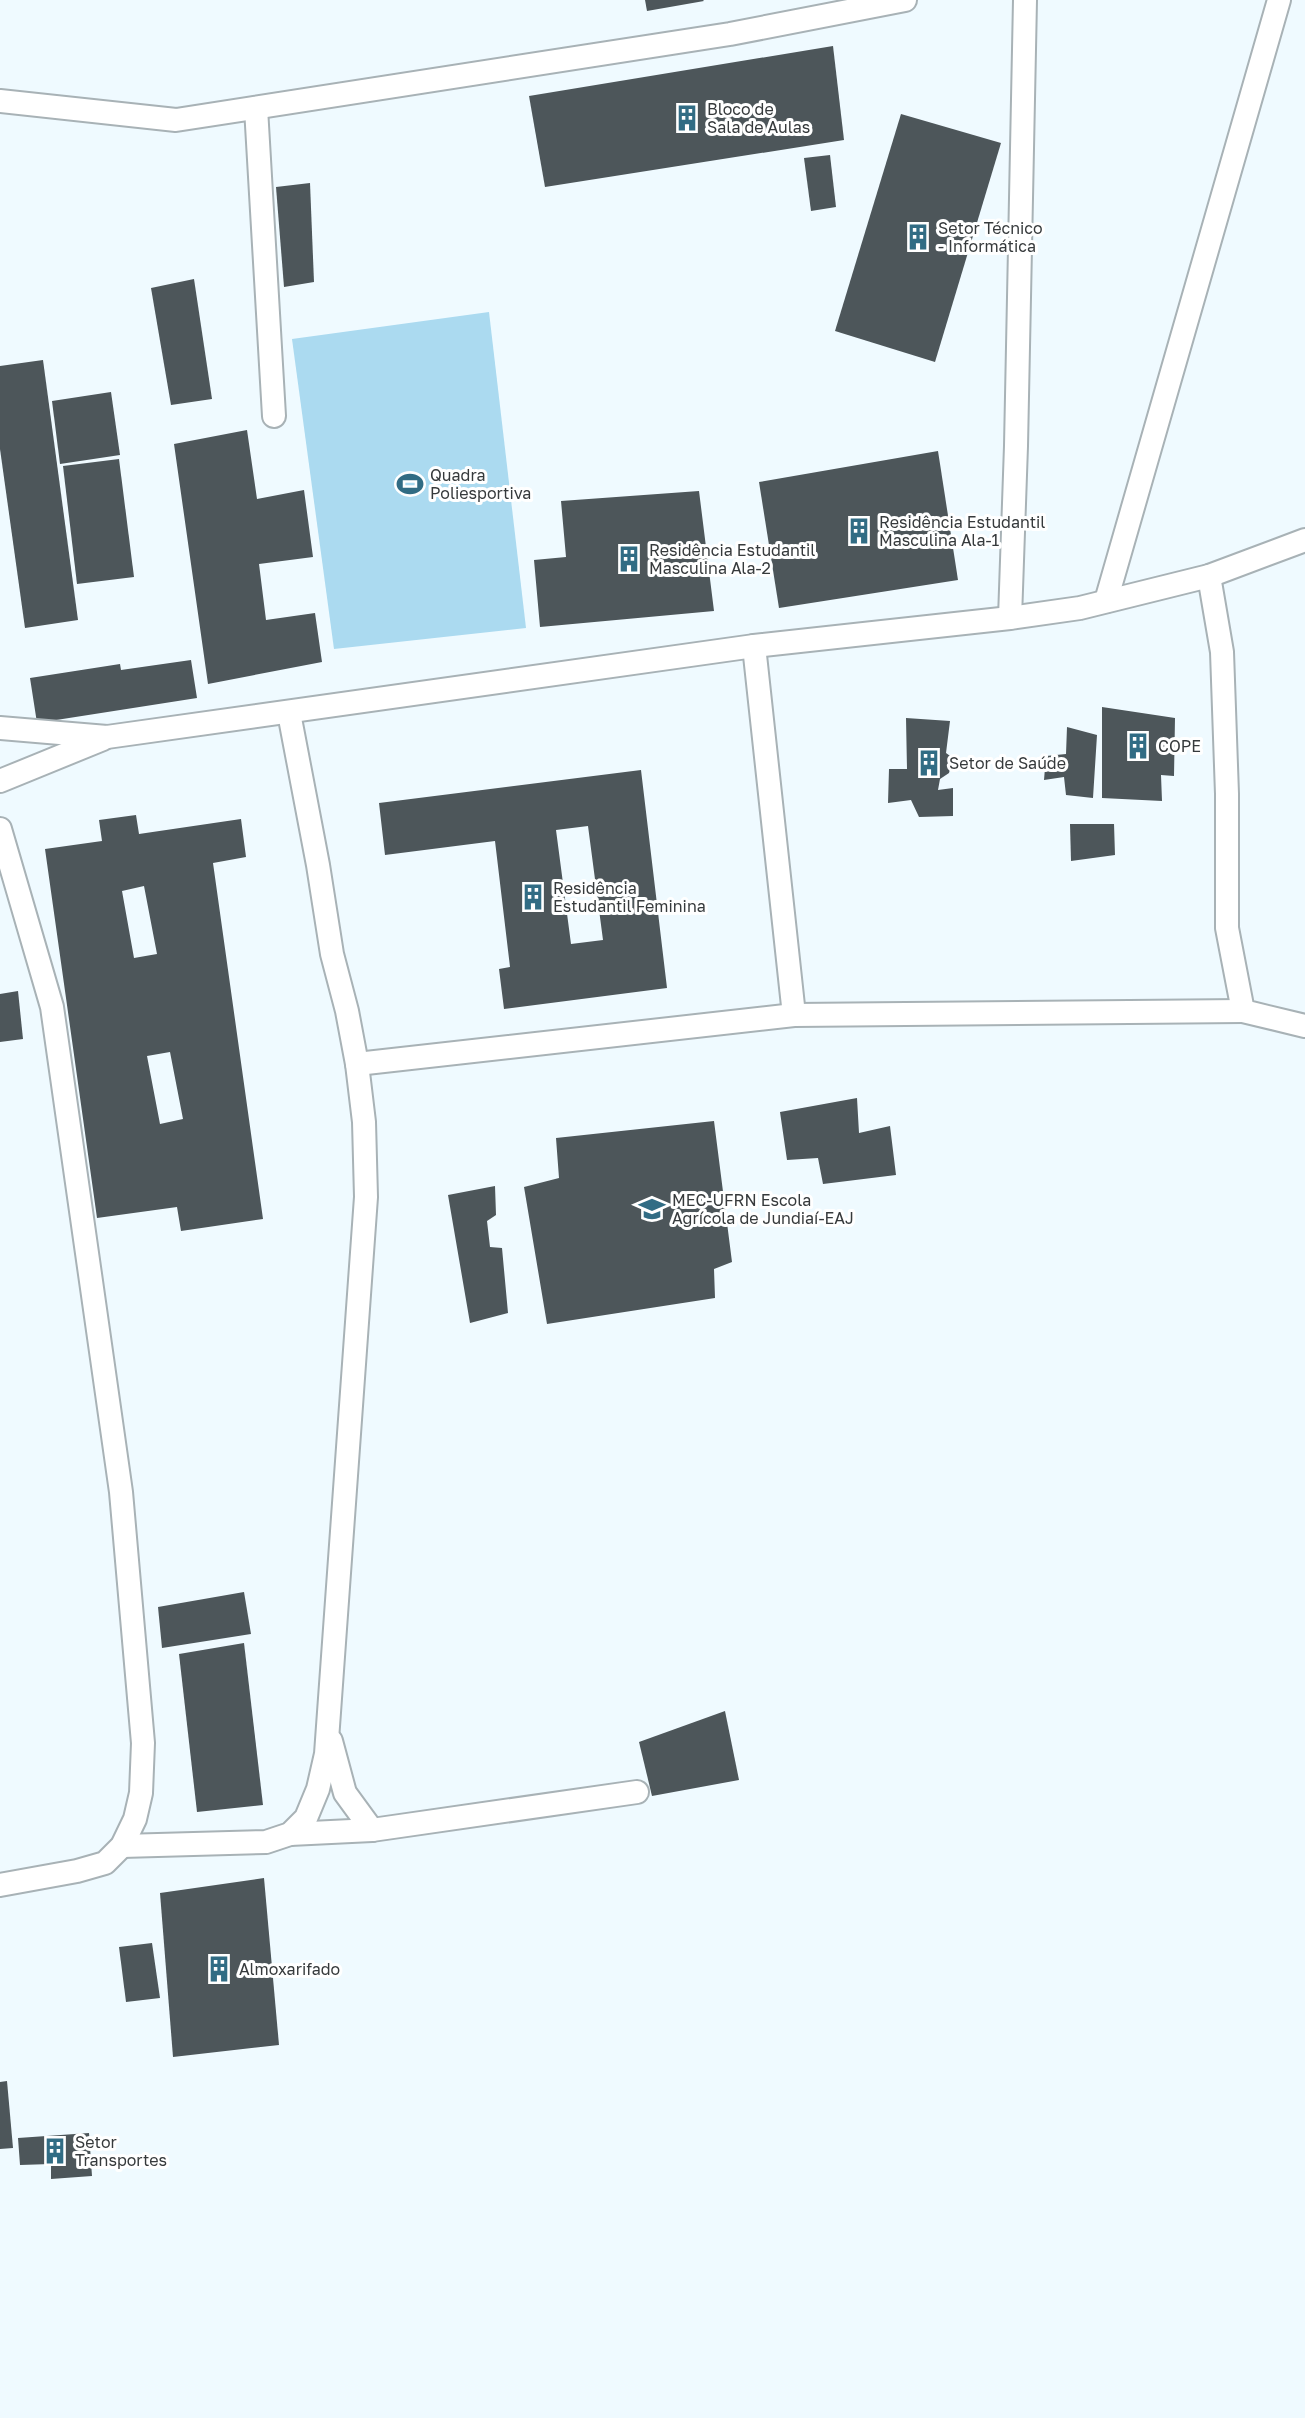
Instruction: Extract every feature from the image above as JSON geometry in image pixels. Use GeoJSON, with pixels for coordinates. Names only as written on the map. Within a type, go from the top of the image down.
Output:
{"type":"FeatureCollection","features":[{"type":"Feature","properties":{"kind":"lane"},"geometry":{"type":"LineString","coordinates":[[0,101],[176,120],[730,34],[905,0]]}},
{"type":"Feature","properties":{"kind":"lane"},"geometry":{"type":"LineString","coordinates":[[1010,618],[1016,446],[1025,0]]}},
{"type":"Feature","properties":{"kind":"lane"},"geometry":{"type":"LineString","coordinates":[[1106,601],[1279,0]]}},
{"type":"Feature","properties":{"kind":"lane"},"geometry":{"type":"LineString","coordinates":[[256,108],[274,416]]}},
{"type":"Feature","properties":{"kind":"lane"},"geometry":{"type":"LineString","coordinates":[[0,728],[107,737],[754,646],[1010,618],[1080,608],[1209,576],[1305,540]]}},
{"type":"Feature","properties":{"kind":"lane"},"geometry":{"type":"LineString","coordinates":[[1209,576],[1222,652],[1227,794],[1227,928],[1243,1011]]}},
{"type":"Feature","properties":{"kind":"lane"},"geometry":{"type":"LineString","coordinates":[[754,646],[794,1015]]}},
{"type":"Feature","properties":{"kind":"lane"},"geometry":{"type":"LineString","coordinates":[[289,713],[318,865],[332,954],[347,1011],[357,1064],[364,1122],[366,1197],[326,1754],[318,1789],[306,1818],[290,1834]]}},
{"type":"Feature","properties":{"kind":"lane"},"geometry":{"type":"LineString","coordinates":[[0,781],[107,737]]}},
{"type":"Feature","properties":{"kind":"lane"},"geometry":{"type":"LineString","coordinates":[[0,829],[52,1007],[121,1492],[143,1743],[141,1793],[135,1819],[122,1846],[105,1863],[77,1871],[0,1885]]}},
{"type":"Feature","properties":{"kind":"lane"},"geometry":{"type":"LineString","coordinates":[[357,1064],[794,1015],[1243,1011],[1305,1026]]}},
{"type":"Feature","properties":{"kind":"lane"},"geometry":{"type":"LineString","coordinates":[[328,1729],[345,1793],[372,1830]]}},
{"type":"Feature","properties":{"kind":"lane"},"geometry":{"type":"LineString","coordinates":[[122,1846],[266,1842],[290,1834],[372,1830],[637,1792]]}},
{"type":"Feature","properties":{"kind":"shaded area","name":"Quadra Poliesportiva"},"geometry":{"type":"Polygon","coordinates":[[[489,312],[526,628],[334,649],[292,339],[489,312]]]}},
{"type":"Feature","properties":{"kind":"building"},"geometry":{"type":"Polygon","coordinates":[[[645,0],[703,0],[704,1],[647,11],[645,0]]]}},
{"type":"Feature","properties":{"kind":"building","name":"Bloco de Sala de Aulas"},"geometry":{"type":"Polygon","coordinates":[[[833,46],[844,140],[545,187],[529,96],[833,46]]]}},
{"type":"Feature","properties":{"kind":"building","name":"Setor Técnico - Informática"},"geometry":{"type":"Polygon","coordinates":[[[901,114],[1001,143],[935,362],[835,331],[901,114]]]}},
{"type":"Feature","properties":{"kind":"building"},"geometry":{"type":"Polygon","coordinates":[[[830,155],[836,207],[811,211],[804,158],[830,155]]]}},
{"type":"Feature","properties":{"kind":"building"},"geometry":{"type":"Polygon","coordinates":[[[310,183],[314,282],[284,287],[276,187],[310,183]]]}},
{"type":"Feature","properties":{"kind":"building"},"geometry":{"type":"Polygon","coordinates":[[[194,279],[212,399],[171,405],[151,288],[194,279]]]}},
{"type":"Feature","properties":{"kind":"building"},"geometry":{"type":"Polygon","coordinates":[[[43,360],[78,620],[25,628],[0,449],[0,366],[43,360]]]}},
{"type":"Feature","properties":{"kind":"building"},"geometry":{"type":"Polygon","coordinates":[[[111,392],[120,455],[60,464],[52,401],[111,392]]]}},
{"type":"Feature","properties":{"kind":"building"},"geometry":{"type":"Polygon","coordinates":[[[247,430],[257,499],[304,490],[313,557],[259,564],[266,620],[315,613],[322,662],[208,684],[174,444],[247,430]]]}},
{"type":"Feature","properties":{"kind":"building","name":"Residência Estudantil Masculina Ala-1"},"geometry":{"type":"Polygon","coordinates":[[[938,451],[958,580],[779,608],[759,482],[938,451]]]}},
{"type":"Feature","properties":{"kind":"building"},"geometry":{"type":"Polygon","coordinates":[[[119,459],[134,577],[77,584],[63,466],[119,459]]]}},
{"type":"Feature","properties":{"kind":"building","name":"Residência Estudantil Masculina Ala-2"},"geometry":{"type":"Polygon","coordinates":[[[699,491],[714,611],[540,627],[534,560],[566,557],[561,501],[699,491]]]}},
{"type":"Feature","properties":{"kind":"building"},"geometry":{"type":"Polygon","coordinates":[[[191,660],[197,698],[37,723],[30,678],[120,664],[121,670],[191,660]]]}},
{"type":"Feature","properties":{"kind":"building","name":"COPE"},"geometry":{"type":"Polygon","coordinates":[[[1102,707],[1175,718],[1174,776],[1161,775],[1162,801],[1102,798],[1102,707]]]}},
{"type":"Feature","properties":{"kind":"building","name":"Setor de Saúde"},"geometry":{"type":"Polygon","coordinates":[[[906,718],[950,721],[946,753],[953,758],[949,773],[940,779],[938,790],[953,788],[953,816],[919,817],[911,800],[888,803],[889,769],[907,769],[906,718]]]}},
{"type":"Feature","properties":{"kind":"building"},"geometry":{"type":"Polygon","coordinates":[[[1067,727],[1097,735],[1093,798],[1066,795],[1064,777],[1044,780],[1046,756],[1066,754],[1067,727]]]}},
{"type":"Feature","properties":{"kind":"building","name":"Residência Estudantil Feminina"},"geometry":{"type":"Polygon","coordinates":[[[641,770],[667,988],[504,1009],[499,969],[510,967],[495,841],[385,855],[379,803],[641,770]],[[588,826],[556,830],[571,944],[603,940],[588,826]]]}},
{"type":"Feature","properties":{"kind":"building"},"geometry":{"type":"Polygon","coordinates":[[[136,815],[139,834],[241,819],[246,857],[213,863],[263,1219],[181,1231],[177,1207],[97,1218],[45,849],[102,841],[99,820],[136,815]],[[144,886],[122,891],[134,958],[157,954],[144,886]],[[170,1052],[147,1056],[160,1124],[183,1119],[170,1052]]]}},
{"type":"Feature","properties":{"kind":"building"},"geometry":{"type":"Polygon","coordinates":[[[1070,824],[1114,824],[1115,855],[1071,861],[1070,824]]]}},
{"type":"Feature","properties":{"kind":"building"},"geometry":{"type":"Polygon","coordinates":[[[18,991],[23,1039],[0,1042],[0,994],[18,991]]]}},
{"type":"Feature","properties":{"kind":"building"},"geometry":{"type":"Polygon","coordinates":[[[857,1098],[859,1133],[890,1126],[896,1175],[823,1184],[818,1158],[787,1160],[780,1112],[857,1098]]]}},
{"type":"Feature","properties":{"kind":"building"},"geometry":{"type":"Polygon","coordinates":[[[714,1121],[732,1262],[714,1269],[715,1298],[547,1324],[524,1187],[559,1178],[556,1138],[714,1121]]]}},
{"type":"Feature","properties":{"kind":"building"},"geometry":{"type":"Polygon","coordinates":[[[495,1186],[496,1215],[487,1221],[490,1247],[502,1248],[508,1313],[470,1323],[448,1195],[495,1186]]]}},
{"type":"Feature","properties":{"kind":"building"},"geometry":{"type":"Polygon","coordinates":[[[244,1592],[251,1634],[162,1648],[158,1607],[244,1592]]]}},
{"type":"Feature","properties":{"kind":"building"},"geometry":{"type":"Polygon","coordinates":[[[244,1643],[263,1805],[197,1812],[179,1654],[244,1643]]]}},
{"type":"Feature","properties":{"kind":"building"},"geometry":{"type":"Polygon","coordinates":[[[725,1711],[739,1780],[652,1796],[639,1742],[725,1711]]]}},
{"type":"Feature","properties":{"kind":"building","name":"Almoxarifado"},"geometry":{"type":"Polygon","coordinates":[[[264,1878],[279,2045],[173,2057],[160,1893],[264,1878]]]}},
{"type":"Feature","properties":{"kind":"building"},"geometry":{"type":"Polygon","coordinates":[[[152,1943],[160,1998],[126,2002],[119,1947],[152,1943]]]}},
{"type":"Feature","properties":{"kind":"building"},"geometry":{"type":"Polygon","coordinates":[[[7,2081],[13,2148],[0,2149],[0,2082],[7,2081]]]}},
{"type":"Feature","properties":{"kind":"building","name":"Setor Transportes"},"geometry":{"type":"Polygon","coordinates":[[[89,2133],[92,2176],[51,2179],[51,2164],[20,2165],[18,2138],[89,2133]]]}},
{"type":"Feature","properties":{"kind":"place","name":"Bloco de Sala de Aulas"},"geometry":{"type":"Point","coordinates":[687,118]}},
{"type":"Feature","properties":{"kind":"place","name":"Setor Técnico - Informática"},"geometry":{"type":"Point","coordinates":[918,237]}},
{"type":"Feature","properties":{"kind":"place","name":"Quadra Poliesportiva"},"geometry":{"type":"Point","coordinates":[410,484]}},
{"type":"Feature","properties":{"kind":"place","name":"Residência Estudantil Masculina Ala-1"},"geometry":{"type":"Point","coordinates":[859,531]}},
{"type":"Feature","properties":{"kind":"place","name":"Residência Estudantil Masculina Ala-2"},"geometry":{"type":"Point","coordinates":[629,559]}},
{"type":"Feature","properties":{"kind":"place","name":"COPE"},"geometry":{"type":"Point","coordinates":[1138,746]}},
{"type":"Feature","properties":{"kind":"place","name":"Setor de Saúde"},"geometry":{"type":"Point","coordinates":[929,763]}},
{"type":"Feature","properties":{"kind":"place","name":"Residência Estudantil Feminina"},"geometry":{"type":"Point","coordinates":[533,897]}},
{"type":"Feature","properties":{"kind":"place","name":"MEC-UFRN Escola Agrícola de Jundiaí-EAJ"},"geometry":{"type":"Point","coordinates":[652,1209]}},
{"type":"Feature","properties":{"kind":"place","name":"Almoxarifado"},"geometry":{"type":"Point","coordinates":[219,1969]}},
{"type":"Feature","properties":{"kind":"place","name":"Setor Transportes"},"geometry":{"type":"Point","coordinates":[55,2151]}}]}
